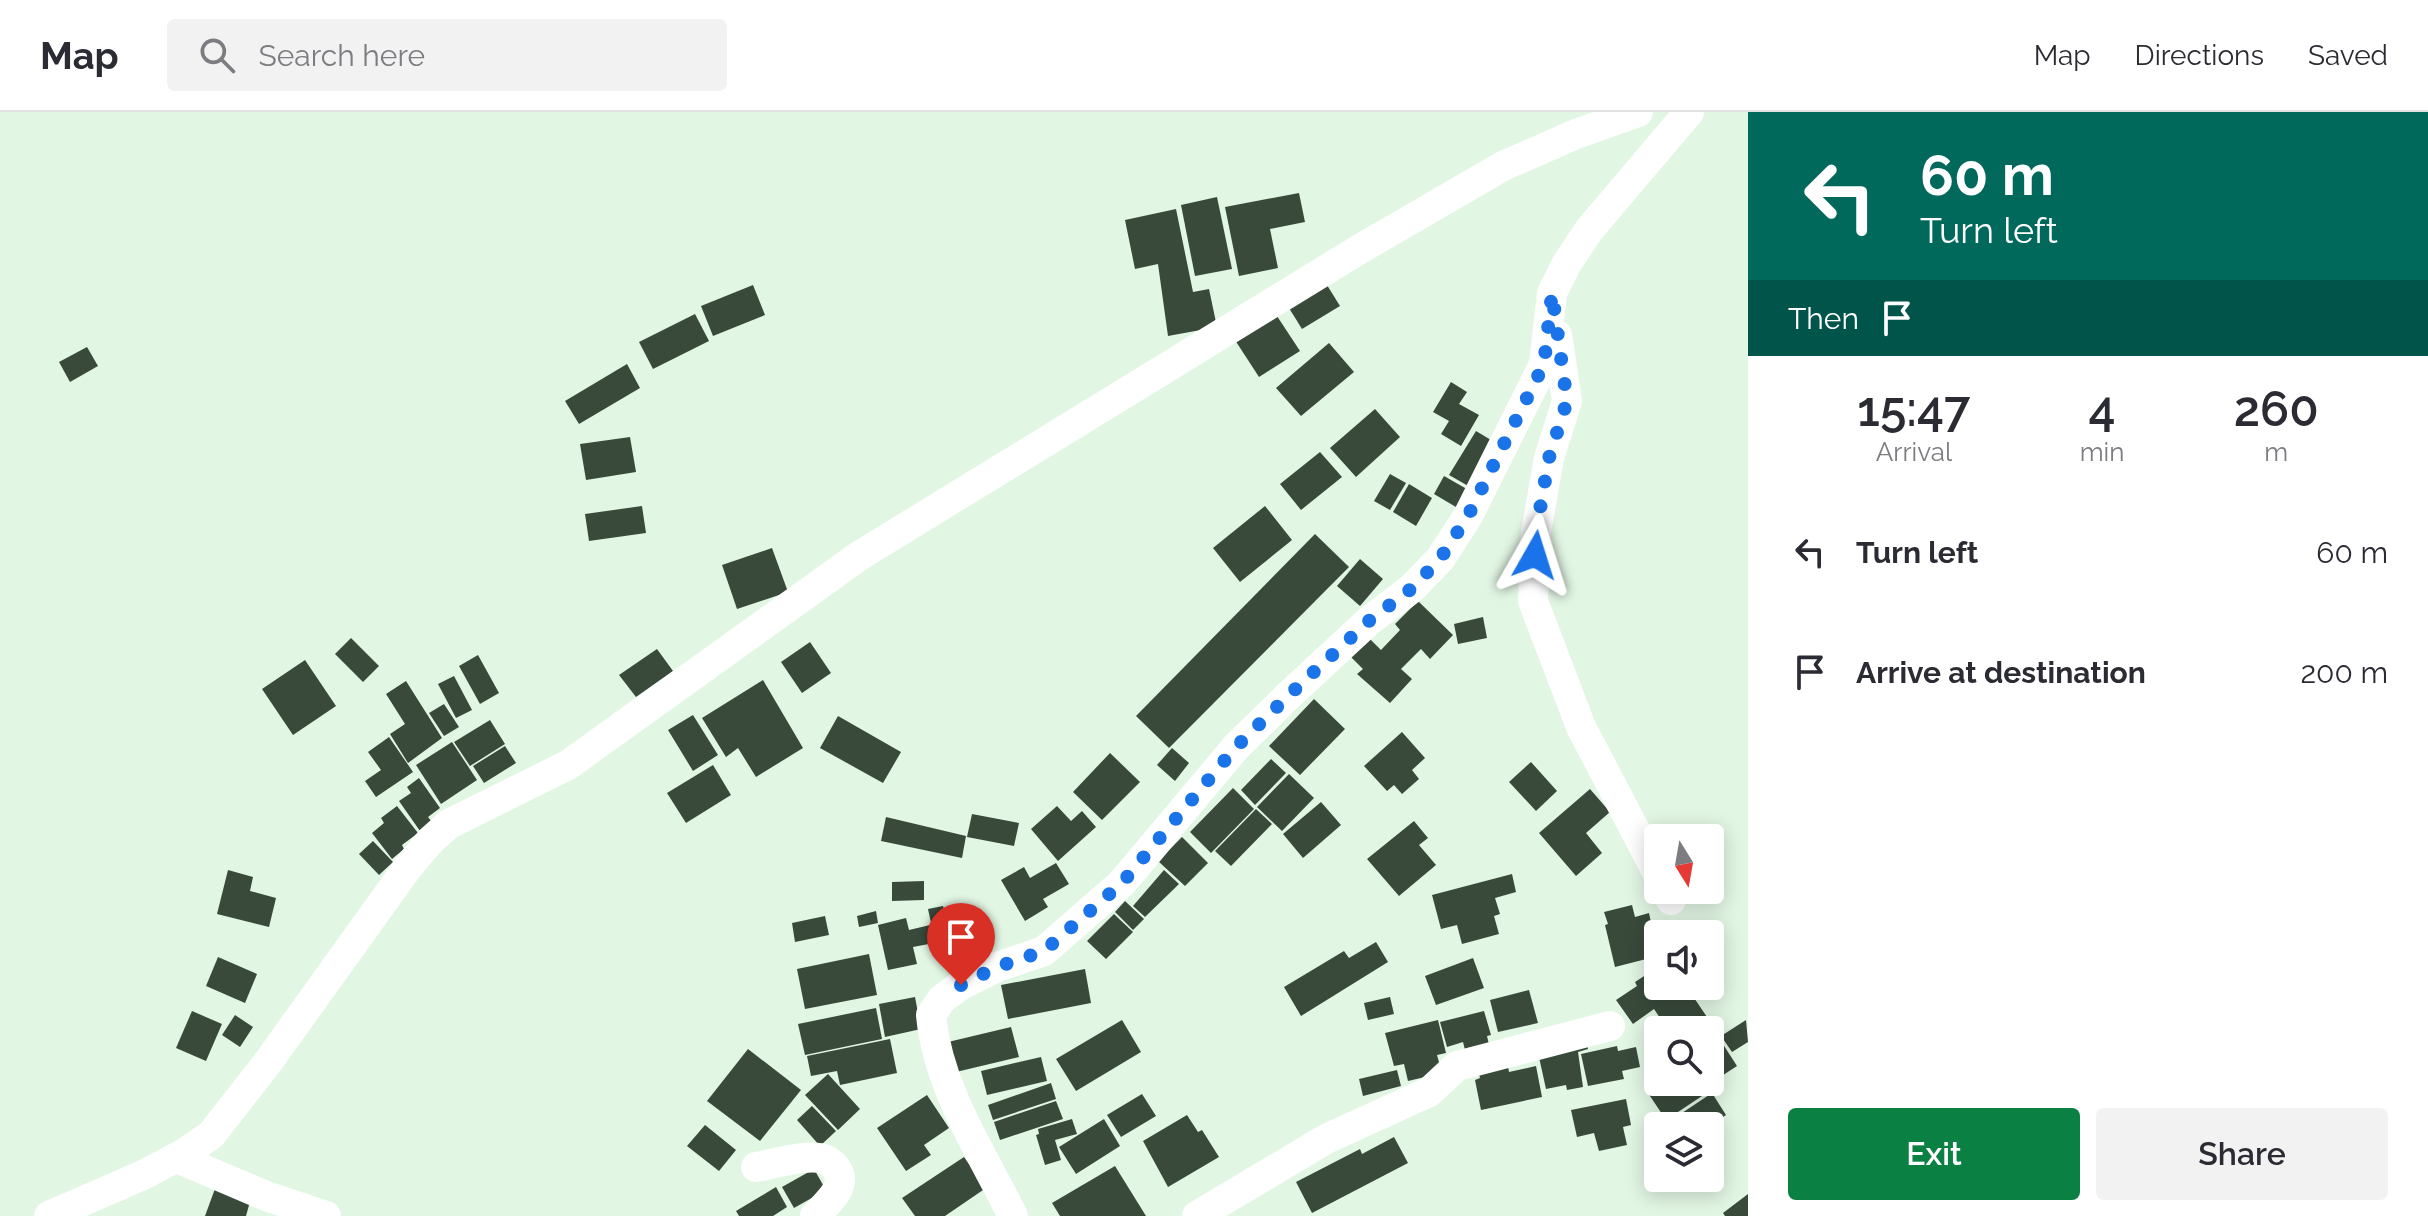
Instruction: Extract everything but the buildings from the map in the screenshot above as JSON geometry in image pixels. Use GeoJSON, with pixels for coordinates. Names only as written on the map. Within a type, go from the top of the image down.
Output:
{"type":"FeatureCollection","features":[{"type":"Feature","properties":{"kind":"street"},"geometry":{"type":"LineString","coordinates":[[49,1216],[177,1158],[211,1135],[408,867],[449,824],[568,765],[859,556],[1360,249],[1503,166],[1576,134],[1638,112]]}},
{"type":"Feature","properties":{"kind":"street"},"geometry":{"type":"LineString","coordinates":[[1013,1216],[942,1071],[931,1015],[942,999],[961,985],[997,967],[1044,951],[1122,883],[1236,747],[1370,620],[1411,589],[1440,559],[1468,516],[1544,364],[1552,293],[1567,263],[1589,230],[1689,112]]}},
{"type":"Feature","properties":{"kind":"street"},"geometry":{"type":"LineString","coordinates":[[1552,293],[1567,401],[1546,473],[1536,532],[1533,601],[1581,727],[1644,848]]}},
{"type":"Feature","properties":{"kind":"street"},"geometry":{"type":"LineString","coordinates":[[1197,1216],[1326,1139],[1429,1092],[1457,1066],[1610,1026]]}},
{"type":"Feature","properties":{"kind":"street"},"geometry":{"type":"LineString","coordinates":[[177,1158],[266,1196],[326,1216]]}},
{"type":"Feature","properties":{"kind":"street"},"geometry":{"type":"LineString","coordinates":[[756,1167],[809,1158],[830,1161],[839,1172],[837,1192],[815,1216]]}},
{"type":"Feature","properties":{"kind":"route"},"geometry":{"type":"LineString","coordinates":[[961,985],[997,967],[1044,951],[1122,883],[1236,747],[1370,620],[1411,589],[1440,559],[1468,516],[1544,364],[1552,293],[1567,401],[1549,458],[1535,555]]}}]}
